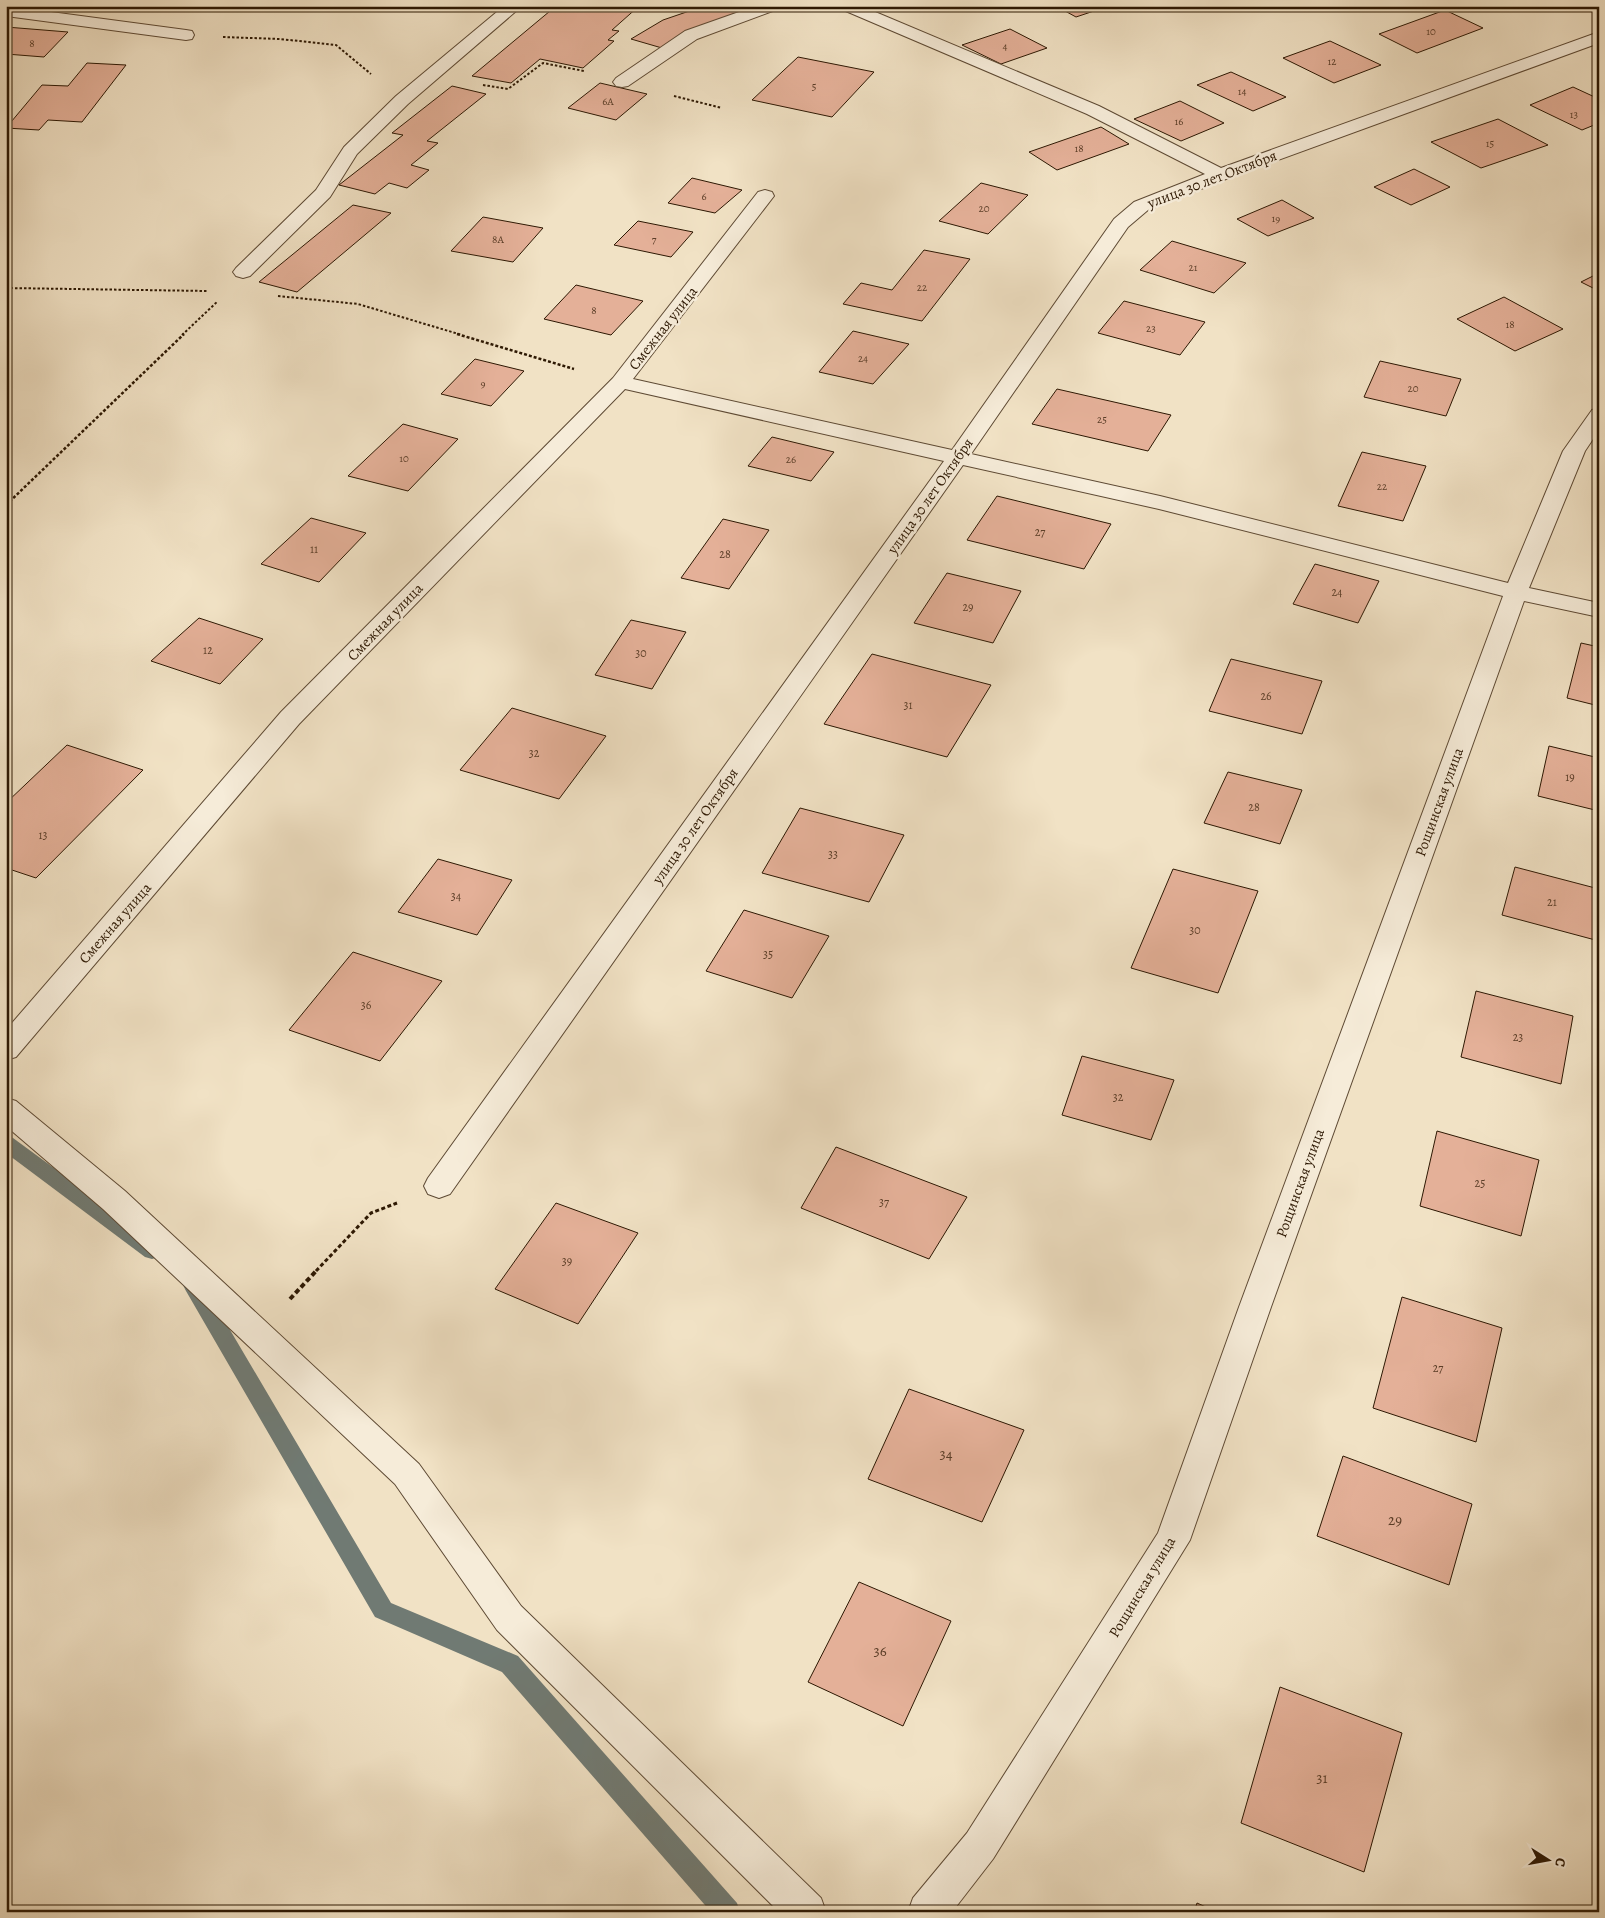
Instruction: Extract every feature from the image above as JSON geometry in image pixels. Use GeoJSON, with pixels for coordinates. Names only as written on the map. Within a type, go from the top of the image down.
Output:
{"type":"FeatureCollection","features":[{"type":"Feature","properties":{"kind":"street"},"geometry":{"type":"LineString","coordinates":[[243,272],[323,193],[350,151],[431,74],[514,6]]}},
{"type":"Feature","properties":{"kind":"street"},"geometry":{"type":"LineString","coordinates":[[622,82],[691,36],[772,6]]}},
{"type":"Feature","properties":{"kind":"street"},"geometry":{"type":"LineString","coordinates":[[847,6],[1093,110],[1220,175]]}},
{"type":"Feature","properties":{"kind":"street"},"geometry":{"type":"LineString","coordinates":[[6,11],[186,35]]}},
{"type":"Feature","properties":{"kind":"street","name":"улица 30 лет Октября"},"geometry":{"type":"LineString","coordinates":[[439,1186],[958,457],[1121,223],[1141,206],[1220,175],[1599,37]]}},
{"type":"Feature","properties":{"kind":"street","name":"Смежная улица"},"geometry":{"type":"LineString","coordinates":[[6,1050],[290,718],[620,382],[766,196]]}},
{"type":"Feature","properties":{"kind":"street"},"geometry":{"type":"LineString","coordinates":[[620,382],[1160,504],[1516,592],[1599,610]]}},
{"type":"Feature","properties":{"kind":"street","name":"Рощинская улица"},"geometry":{"type":"LineString","coordinates":[[926,1912],[980,1846],[1173,1540],[1255,1307],[1516,592],[1574,451],[1599,414]]}},
{"type":"Feature","properties":{"kind":"street"},"geometry":{"type":"LineString","coordinates":[[6,1109],[114,1200],[407,1474],[510,1618],[808,1912]]}},
{"type":"Feature","properties":{"kind":"path"},"geometry":{"type":"LineString","coordinates":[[186,35],[280,39],[336,45],[402,100]]}},
{"type":"Feature","properties":{"kind":"path"},"geometry":{"type":"LineString","coordinates":[[431,74],[508,89],[542,63],[582,71],[656,60]]}},
{"type":"Feature","properties":{"kind":"path"},"geometry":{"type":"LineString","coordinates":[[6,505],[228,291],[243,272]]}},
{"type":"Feature","properties":{"kind":"path"},"geometry":{"type":"LineString","coordinates":[[6,288],[228,291],[358,304],[620,382]]}},
{"type":"Feature","properties":{"kind":"path"},"geometry":{"type":"LineString","coordinates":[[257,1334],[371,1213],[439,1186]]}},
{"type":"Feature","properties":{"kind":"building"},"geometry":{"type":"Polygon","coordinates":[[[556,6],[639,6],[612,30],[619,31],[608,40],[614,41],[583,68],[540,59],[511,83],[472,76],[556,6]]]}},
{"type":"Feature","properties":{"kind":"building"},"geometry":{"type":"Polygon","coordinates":[[[704,6],[762,6],[662,48],[631,39],[663,20],[704,6]]]}},
{"type":"Feature","properties":{"kind":"building"},"geometry":{"type":"Polygon","coordinates":[[[1056,6],[1104,6],[1106,7],[1076,17],[1056,6]]]}},
{"type":"Feature","properties":{"kind":"building"},"geometry":{"type":"Polygon","coordinates":[[[1445,10],[1483,28],[1417,53],[1379,34],[1445,10]]]}},
{"type":"Feature","properties":{"kind":"building"},"geometry":{"type":"Polygon","coordinates":[[[6,27],[68,32],[44,57],[6,54],[6,27]]]}},
{"type":"Feature","properties":{"kind":"building"},"geometry":{"type":"Polygon","coordinates":[[[1010,29],[1047,48],[1001,64],[962,45],[1010,29]]]}},
{"type":"Feature","properties":{"kind":"building"},"geometry":{"type":"Polygon","coordinates":[[[1330,41],[1381,65],[1334,83],[1283,58],[1330,41]]]}},
{"type":"Feature","properties":{"kind":"building"},"geometry":{"type":"Polygon","coordinates":[[[798,57],[874,72],[832,117],[752,100],[798,57]]]}},
{"type":"Feature","properties":{"kind":"building"},"geometry":{"type":"Polygon","coordinates":[[[87,63],[126,65],[82,122],[48,120],[39,130],[6,128],[42,85],[68,86],[87,63]]]}},
{"type":"Feature","properties":{"kind":"building"},"geometry":{"type":"Polygon","coordinates":[[[1231,72],[1286,97],[1253,111],[1197,85],[1231,72]]]}},
{"type":"Feature","properties":{"kind":"building"},"geometry":{"type":"Polygon","coordinates":[[[600,83],[647,94],[616,120],[568,108],[600,83]]]}},
{"type":"Feature","properties":{"kind":"building"},"geometry":{"type":"Polygon","coordinates":[[[452,86],[486,94],[427,141],[438,143],[411,165],[429,170],[407,188],[389,183],[375,194],[339,185],[403,135],[392,133],[452,86]]]}},
{"type":"Feature","properties":{"kind":"building"},"geometry":{"type":"Polygon","coordinates":[[[1573,87],[1599,99],[1599,123],[1582,130],[1530,105],[1573,87]]]}},
{"type":"Feature","properties":{"kind":"building"},"geometry":{"type":"Polygon","coordinates":[[[1180,101],[1224,123],[1181,141],[1134,119],[1180,101]]]}},
{"type":"Feature","properties":{"kind":"building"},"geometry":{"type":"Polygon","coordinates":[[[1498,119],[1548,145],[1481,168],[1431,142],[1498,119]]]}},
{"type":"Feature","properties":{"kind":"building"},"geometry":{"type":"Polygon","coordinates":[[[1101,127],[1129,144],[1057,170],[1029,152],[1101,127]]]}},
{"type":"Feature","properties":{"kind":"building"},"geometry":{"type":"Polygon","coordinates":[[[1414,169],[1450,187],[1411,205],[1374,187],[1414,169]]]}},
{"type":"Feature","properties":{"kind":"building"},"geometry":{"type":"Polygon","coordinates":[[[692,178],[742,190],[715,213],[668,203],[692,178]]]}},
{"type":"Feature","properties":{"kind":"building"},"geometry":{"type":"Polygon","coordinates":[[[981,183],[1028,195],[988,234],[939,221],[981,183]]]}},
{"type":"Feature","properties":{"kind":"building"},"geometry":{"type":"Polygon","coordinates":[[[1282,200],[1314,218],[1268,236],[1237,219],[1282,200]]]}},
{"type":"Feature","properties":{"kind":"building"},"geometry":{"type":"Polygon","coordinates":[[[353,205],[391,213],[297,292],[259,282],[353,205]]]}},
{"type":"Feature","properties":{"kind":"building"},"geometry":{"type":"Polygon","coordinates":[[[483,217],[543,228],[513,262],[451,251],[483,217]]]}},
{"type":"Feature","properties":{"kind":"building"},"geometry":{"type":"Polygon","coordinates":[[[638,221],[693,232],[671,257],[614,245],[638,221]]]}},
{"type":"Feature","properties":{"kind":"building"},"geometry":{"type":"Polygon","coordinates":[[[1172,241],[1246,263],[1214,293],[1140,270],[1172,241]]]}},
{"type":"Feature","properties":{"kind":"building"},"geometry":{"type":"Polygon","coordinates":[[[924,250],[970,259],[922,321],[843,304],[861,283],[892,290],[924,250]]]}},
{"type":"Feature","properties":{"kind":"building"},"geometry":{"type":"Polygon","coordinates":[[[1599,273],[1599,291],[1581,282],[1599,273]]]}},
{"type":"Feature","properties":{"kind":"building"},"geometry":{"type":"Polygon","coordinates":[[[576,285],[643,301],[611,335],[544,319],[576,285]]]}},
{"type":"Feature","properties":{"kind":"building"},"geometry":{"type":"Polygon","coordinates":[[[1504,297],[1563,329],[1515,351],[1457,319],[1504,297]]]}},
{"type":"Feature","properties":{"kind":"building"},"geometry":{"type":"Polygon","coordinates":[[[1124,301],[1205,322],[1180,355],[1098,333],[1124,301]]]}},
{"type":"Feature","properties":{"kind":"building"},"geometry":{"type":"Polygon","coordinates":[[[853,331],[909,344],[873,384],[819,372],[853,331]]]}},
{"type":"Feature","properties":{"kind":"building"},"geometry":{"type":"Polygon","coordinates":[[[475,359],[524,371],[491,406],[441,394],[475,359]]]}},
{"type":"Feature","properties":{"kind":"building"},"geometry":{"type":"Polygon","coordinates":[[[1380,361],[1461,379],[1446,416],[1364,397],[1380,361]]]}},
{"type":"Feature","properties":{"kind":"building"},"geometry":{"type":"Polygon","coordinates":[[[1057,389],[1171,415],[1148,451],[1032,424],[1057,389]]]}},
{"type":"Feature","properties":{"kind":"building"},"geometry":{"type":"Polygon","coordinates":[[[403,424],[458,439],[408,491],[348,476],[403,424]]]}},
{"type":"Feature","properties":{"kind":"building"},"geometry":{"type":"Polygon","coordinates":[[[772,437],[834,452],[811,481],[748,466],[772,437]]]}},
{"type":"Feature","properties":{"kind":"building"},"geometry":{"type":"Polygon","coordinates":[[[1362,452],[1426,466],[1403,521],[1338,506],[1362,452]]]}},
{"type":"Feature","properties":{"kind":"building"},"geometry":{"type":"Polygon","coordinates":[[[997,496],[1111,524],[1084,569],[967,540],[997,496]]]}},
{"type":"Feature","properties":{"kind":"building"},"geometry":{"type":"Polygon","coordinates":[[[311,518],[366,533],[319,582],[261,564],[311,518]]]}},
{"type":"Feature","properties":{"kind":"building"},"geometry":{"type":"Polygon","coordinates":[[[723,519],[769,530],[729,589],[681,578],[723,519]]]}},
{"type":"Feature","properties":{"kind":"building"},"geometry":{"type":"Polygon","coordinates":[[[1315,564],[1379,581],[1358,623],[1293,604],[1315,564]]]}},
{"type":"Feature","properties":{"kind":"building"},"geometry":{"type":"Polygon","coordinates":[[[947,573],[1021,591],[993,643],[914,623],[947,573]]]}},
{"type":"Feature","properties":{"kind":"building"},"geometry":{"type":"Polygon","coordinates":[[[199,618],[263,639],[220,684],[151,661],[199,618]]]}},
{"type":"Feature","properties":{"kind":"building"},"geometry":{"type":"Polygon","coordinates":[[[631,620],[686,632],[652,689],[595,675],[631,620]]]}},
{"type":"Feature","properties":{"kind":"building"},"geometry":{"type":"Polygon","coordinates":[[[1581,643],[1599,647],[1599,706],[1567,698],[1581,643]]]}},
{"type":"Feature","properties":{"kind":"building"},"geometry":{"type":"Polygon","coordinates":[[[872,654],[991,685],[947,757],[824,724],[872,654]]]}},
{"type":"Feature","properties":{"kind":"building"},"geometry":{"type":"Polygon","coordinates":[[[1231,659],[1322,681],[1302,734],[1209,711],[1231,659]]]}},
{"type":"Feature","properties":{"kind":"building"},"geometry":{"type":"Polygon","coordinates":[[[512,708],[606,736],[559,799],[460,770],[512,708]]]}},
{"type":"Feature","properties":{"kind":"building"},"geometry":{"type":"Polygon","coordinates":[[[67,745],[143,770],[36,878],[6,868],[6,803],[67,745]]]}},
{"type":"Feature","properties":{"kind":"building"},"geometry":{"type":"Polygon","coordinates":[[[1549,746],[1599,758],[1599,811],[1538,796],[1549,746]]]}},
{"type":"Feature","properties":{"kind":"building"},"geometry":{"type":"Polygon","coordinates":[[[1228,772],[1302,790],[1280,844],[1204,823],[1228,772]]]}},
{"type":"Feature","properties":{"kind":"building"},"geometry":{"type":"Polygon","coordinates":[[[800,808],[904,835],[869,902],[762,873],[800,808]]]}},
{"type":"Feature","properties":{"kind":"building"},"geometry":{"type":"Polygon","coordinates":[[[438,859],[512,880],[477,935],[398,912],[438,859]]]}},
{"type":"Feature","properties":{"kind":"building"},"geometry":{"type":"Polygon","coordinates":[[[1515,867],[1599,889],[1599,941],[1502,915],[1515,867]]]}},
{"type":"Feature","properties":{"kind":"building"},"geometry":{"type":"Polygon","coordinates":[[[1173,869],[1258,891],[1218,993],[1131,968],[1173,869]]]}},
{"type":"Feature","properties":{"kind":"building"},"geometry":{"type":"Polygon","coordinates":[[[744,910],[829,936],[792,998],[706,971],[744,910]]]}},
{"type":"Feature","properties":{"kind":"building"},"geometry":{"type":"Polygon","coordinates":[[[353,952],[442,981],[380,1061],[289,1030],[353,952]]]}},
{"type":"Feature","properties":{"kind":"building"},"geometry":{"type":"Polygon","coordinates":[[[1476,991],[1573,1016],[1561,1084],[1461,1057],[1476,991]]]}},
{"type":"Feature","properties":{"kind":"building"},"geometry":{"type":"Polygon","coordinates":[[[1082,1056],[1174,1080],[1151,1140],[1062,1115],[1082,1056]]]}},
{"type":"Feature","properties":{"kind":"building"},"geometry":{"type":"Polygon","coordinates":[[[1437,1131],[1539,1160],[1521,1236],[1420,1206],[1437,1131]]]}},
{"type":"Feature","properties":{"kind":"building"},"geometry":{"type":"Polygon","coordinates":[[[836,1147],[967,1197],[929,1259],[801,1208],[836,1147]]]}},
{"type":"Feature","properties":{"kind":"building"},"geometry":{"type":"Polygon","coordinates":[[[556,1203],[638,1233],[578,1324],[495,1289],[556,1203]]]}},
{"type":"Feature","properties":{"kind":"building"},"geometry":{"type":"Polygon","coordinates":[[[1402,1297],[1502,1328],[1476,1442],[1373,1408],[1402,1297]]]}},
{"type":"Feature","properties":{"kind":"building"},"geometry":{"type":"Polygon","coordinates":[[[909,1389],[1024,1430],[982,1522],[868,1479],[909,1389]]]}},
{"type":"Feature","properties":{"kind":"building"},"geometry":{"type":"Polygon","coordinates":[[[1343,1456],[1472,1504],[1449,1585],[1317,1536],[1343,1456]]]}},
{"type":"Feature","properties":{"kind":"building"},"geometry":{"type":"Polygon","coordinates":[[[859,1582],[951,1621],[903,1726],[808,1682],[859,1582]]]}},
{"type":"Feature","properties":{"kind":"building"},"geometry":{"type":"Polygon","coordinates":[[[1280,1687],[1402,1733],[1364,1872],[1241,1823],[1280,1687]]]}},
{"type":"Feature","properties":{"kind":"building"},"geometry":{"type":"Polygon","coordinates":[[[1197,1903],[1217,1912],[1194,1912],[1197,1903]]]}},
{"type":"Feature","properties":{"kind":"waterway"},"geometry":{"type":"LineString","coordinates":[[6,1143],[152,1251]]}},
{"type":"Feature","properties":{"kind":"waterway"},"geometry":{"type":"LineString","coordinates":[[193,1285],[383,1610],[510,1664],[728,1912]]}}]}
